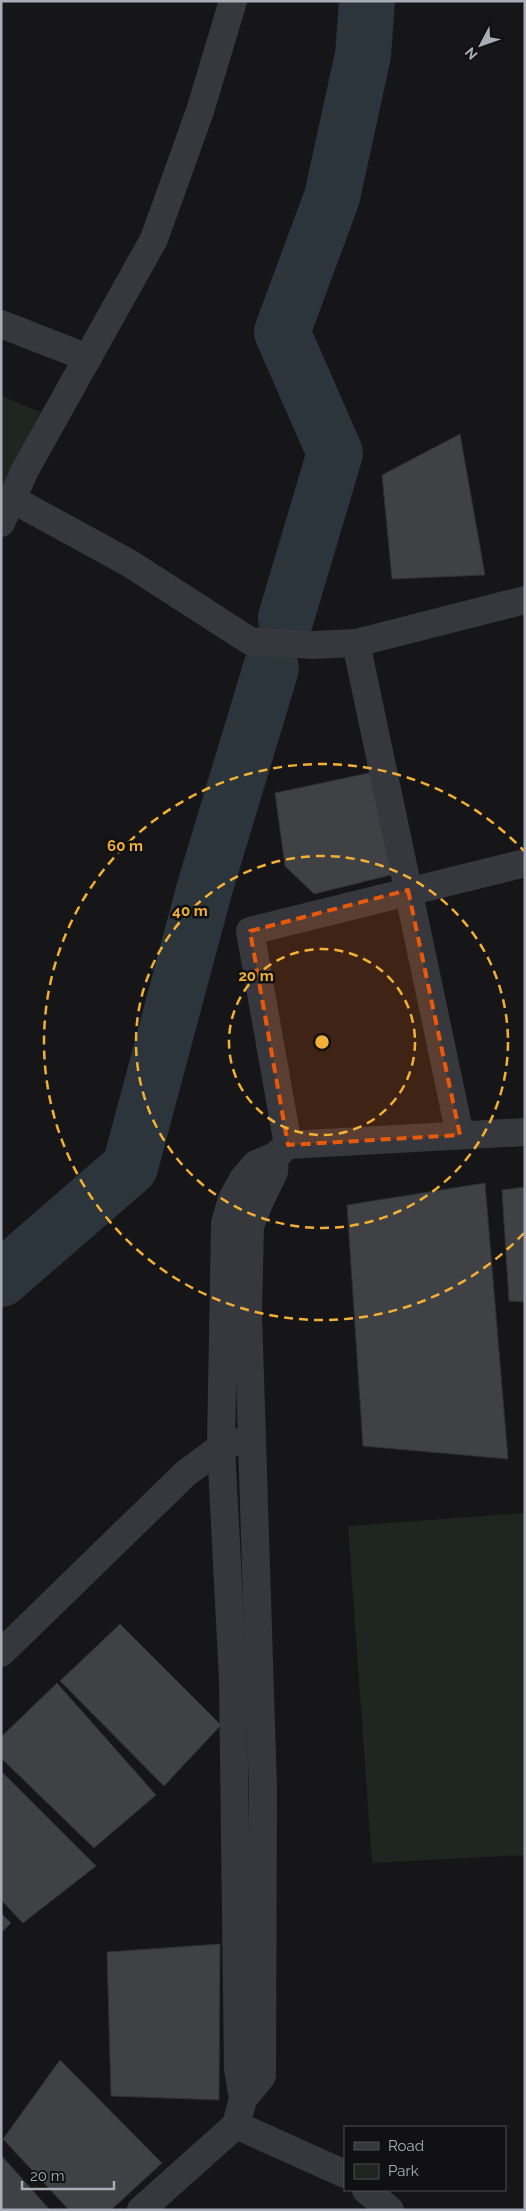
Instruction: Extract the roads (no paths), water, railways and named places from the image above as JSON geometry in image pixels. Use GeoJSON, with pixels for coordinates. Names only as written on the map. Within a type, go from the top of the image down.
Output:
{"type":"FeatureCollection","features":[{"type":"Feature","properties":{"kind":"street"},"geometry":{"type":"LineString","coordinates":[[233,1],[200,112],[154,239],[25,470],[7,511],[129,563],[250,642],[312,645],[356,643],[525,600]]}},
{"type":"Feature","properties":{"kind":"street"},"geometry":{"type":"LineString","coordinates":[[1,324],[88,358]]}},
{"type":"Feature","properties":{"kind":"street"},"geometry":{"type":"LineString","coordinates":[[356,643],[460,1135]]}},
{"type":"Feature","properties":{"kind":"street"},"geometry":{"type":"LineString","coordinates":[[141,2210],[240,2112],[262,2076],[263,1789],[248,1314],[250,1226],[258,1203],[274,1172],[281,1150],[250,931],[408,890],[525,863]]}},
{"type":"Feature","properties":{"kind":"street"},"geometry":{"type":"LineString","coordinates":[[240,2112],[233,1679],[221,1447],[225,1222],[232,1199],[243,1179],[256,1164],[281,1150],[460,1135],[525,1132]]}},
{"type":"Feature","properties":{"kind":"street"},"geometry":{"type":"LineString","coordinates":[[1,1653],[184,1474],[221,1447],[253,1435]]}},
{"type":"Feature","properties":{"kind":"street"},"geometry":{"type":"LineString","coordinates":[[240,2112],[344,2173]]}},
{"type":"Feature","properties":{"kind":"street"},"geometry":{"type":"LineString","coordinates":[[367,2191],[390,2210]]}},
{"type":"Feature","properties":{"kind":"waterway"},"geometry":{"type":"LineString","coordinates":[[286,618],[335,453],[282,332],[332,197],[363,55],[367,1]]}},
{"type":"Feature","properties":{"kind":"waterway"},"geometry":{"type":"LineString","coordinates":[[1,1279],[130,1167],[205,887],[271,668]]}}]}
